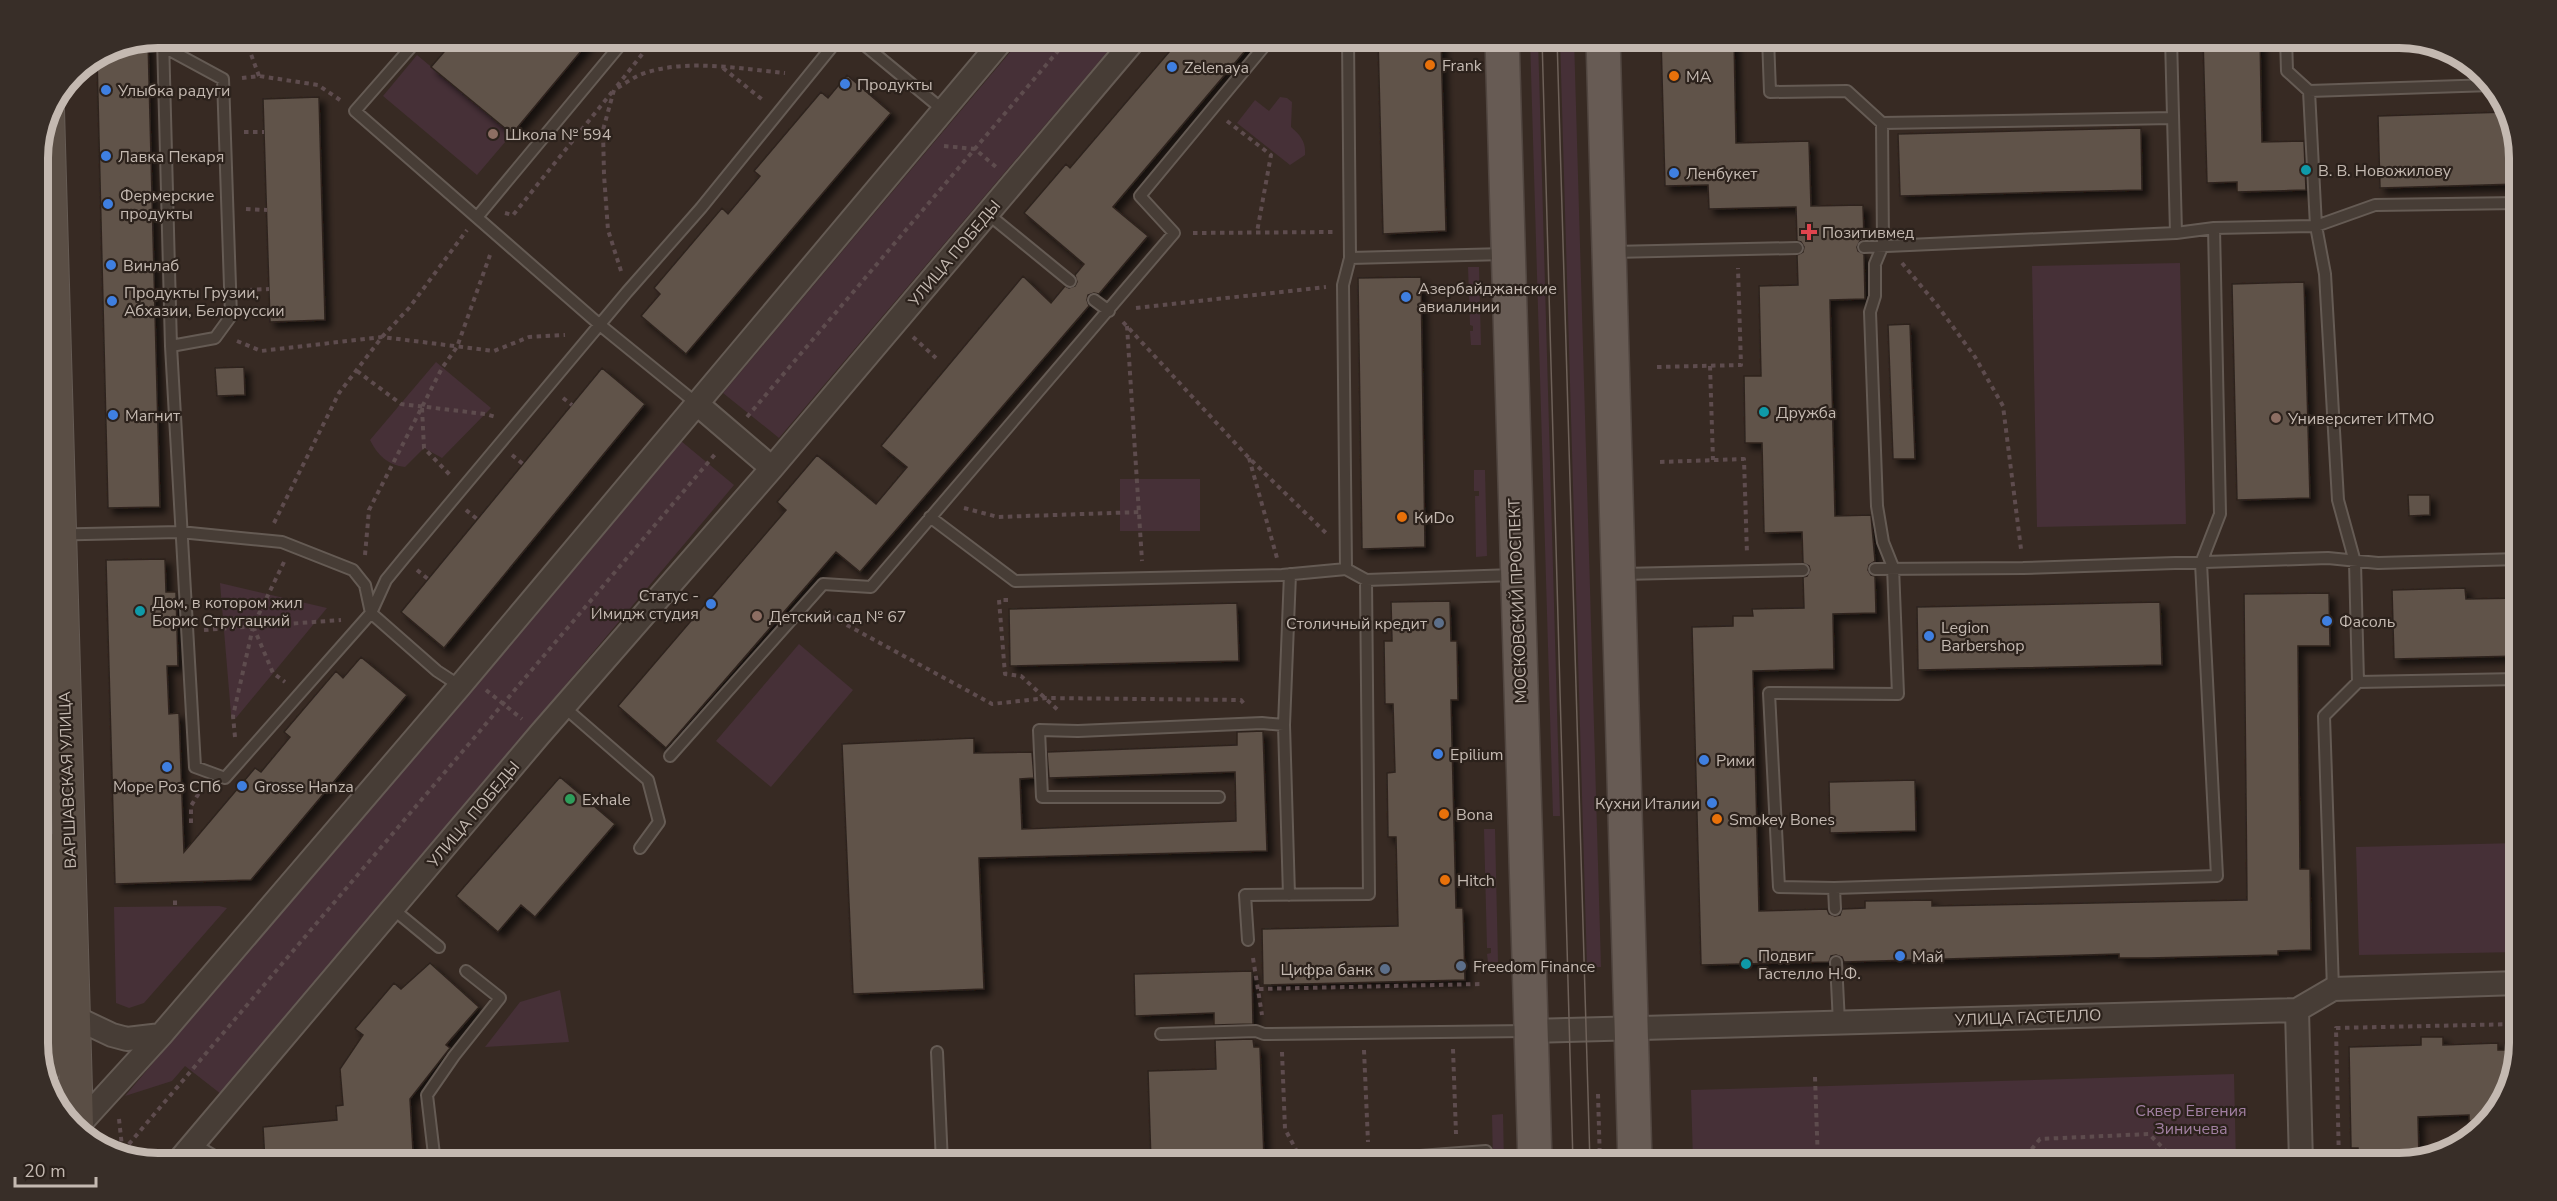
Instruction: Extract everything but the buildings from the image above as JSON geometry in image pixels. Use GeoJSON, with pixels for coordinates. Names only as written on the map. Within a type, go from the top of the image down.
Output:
{"type":"FeatureCollection","features":[{"type":"Feature","properties":{"kind":"main road","name":"МОСКОВСКИЙ ПРОСПЕКТ"},"geometry":{"type":"LineString","coordinates":[[1502,48],[1535,1153]]}},
{"type":"Feature","properties":{"kind":"main road"},"geometry":{"type":"LineString","coordinates":[[1603,48],[1635,1153]]}},
{"type":"Feature","properties":{"kind":"street"},"geometry":{"type":"LineString","coordinates":[[81,1121],[161,1035],[469,685],[696,404],[996,48]]}},
{"type":"Feature","properties":{"kind":"street","name":"УЛИЦА ПОБЕДЫ"},"geometry":{"type":"LineString","coordinates":[[186,1153],[1128,48]]}},
{"type":"Feature","properties":{"kind":"street","name":"ВАРШАВСКАЯ УЛИЦА"},"geometry":{"type":"LineString","coordinates":[[48,398],[49,534],[74,1017],[77,1117]]}},
{"type":"Feature","properties":{"kind":"street"},"geometry":{"type":"LineString","coordinates":[[696,404],[772,468]]}},
{"type":"Feature","properties":{"kind":"street","name":"УЛИЦА ГАСТЕЛЛО"},"geometry":{"type":"LineString","coordinates":[[1530,1031],[2297,1010],[2333,989],[2509,983]]}},
{"type":"Feature","properties":{"kind":"street"},"geometry":{"type":"LineString","coordinates":[[2297,1010],[2301,1153]]}},
{"type":"Feature","properties":{"kind":"street"},"geometry":{"type":"LineString","coordinates":[[74,1017],[112,1035],[127,1039],[161,1035]]}},
{"type":"Feature","properties":{"kind":"lane"},"geometry":{"type":"LineString","coordinates":[[163,48],[171,346],[195,767],[225,778],[369,616],[386,580],[516,423],[595,321],[627,292],[701,208],[830,48]]}},
{"type":"Feature","properties":{"kind":"lane"},"geometry":{"type":"LineString","coordinates":[[171,346],[215,338],[231,316],[223,79],[173,48]]}},
{"type":"Feature","properties":{"kind":"lane"},"geometry":{"type":"LineString","coordinates":[[410,48],[355,111],[482,212],[497,234],[595,321],[696,404]]}},
{"type":"Feature","properties":{"kind":"lane"},"geometry":{"type":"LineString","coordinates":[[482,212],[618,48]]}},
{"type":"Feature","properties":{"kind":"lane"},"geometry":{"type":"LineString","coordinates":[[868,48],[943,110]]}},
{"type":"Feature","properties":{"kind":"lane"},"geometry":{"type":"LineString","coordinates":[[670,756],[823,584],[871,587],[1109,311],[1174,233],[1140,196],[1263,48]]}},
{"type":"Feature","properties":{"kind":"lane"},"geometry":{"type":"LineString","coordinates":[[1346,569],[1343,285],[1350,258],[1348,48]]}},
{"type":"Feature","properties":{"kind":"lane"},"geometry":{"type":"LineString","coordinates":[[1768,48],[1770,92],[1847,91],[1882,123],[2173,118]]}},
{"type":"Feature","properties":{"kind":"lane"},"geometry":{"type":"LineString","coordinates":[[2170,48],[2176,233]]}},
{"type":"Feature","properties":{"kind":"lane"},"geometry":{"type":"LineString","coordinates":[[2286,48],[2287,71],[2309,91],[2481,85]]}},
{"type":"Feature","properties":{"kind":"lane"},"geometry":{"type":"LineString","coordinates":[[2309,91],[2316,226],[2325,274],[2338,500],[2355,562],[2358,682]]}},
{"type":"Feature","properties":{"kind":"lane"},"geometry":{"type":"LineString","coordinates":[[1882,123],[1884,245],[1875,264],[1875,296],[1870,312],[1877,506],[1883,542],[1893,567],[1898,694],[1769,693],[1779,887],[1834,888],[2217,876],[2201,563],[2220,514],[2214,228]]}},
{"type":"Feature","properties":{"kind":"lane"},"geometry":{"type":"LineString","coordinates":[[1864,247],[2176,233],[2214,228],[2316,226],[2375,205],[2509,203]]}},
{"type":"Feature","properties":{"kind":"lane"},"geometry":{"type":"LineString","coordinates":[[988,214],[1070,281]]}},
{"type":"Feature","properties":{"kind":"lane"},"geometry":{"type":"LineString","coordinates":[[1609,252],[1797,248]]}},
{"type":"Feature","properties":{"kind":"lane"},"geometry":{"type":"LineString","coordinates":[[1350,258],[1508,254]]}},
{"type":"Feature","properties":{"kind":"lane"},"geometry":{"type":"LineString","coordinates":[[1094,300],[1109,311]]}},
{"type":"Feature","properties":{"kind":"lane"},"geometry":{"type":"LineString","coordinates":[[930,518],[1015,581],[1286,574],[1346,569],[1366,580],[1517,575]]}},
{"type":"Feature","properties":{"kind":"lane"},"geometry":{"type":"LineString","coordinates":[[49,534],[180,532],[265,540],[292,545],[353,570],[365,585],[369,616],[437,671],[469,685]]}},
{"type":"Feature","properties":{"kind":"lane"},"geometry":{"type":"LineString","coordinates":[[1875,569],[1893,567],[2023,568],[2328,558],[2378,563],[2509,559]]}},
{"type":"Feature","properties":{"kind":"lane"},"geometry":{"type":"LineString","coordinates":[[1618,574],[1803,570]]}},
{"type":"Feature","properties":{"kind":"lane"},"geometry":{"type":"LineString","coordinates":[[1286,574],[1284,725],[1289,895]]}},
{"type":"Feature","properties":{"kind":"lane"},"geometry":{"type":"LineString","coordinates":[[1248,940],[1245,895],[1369,894],[1366,580]]}},
{"type":"Feature","properties":{"kind":"lane"},"geometry":{"type":"LineString","coordinates":[[2333,989],[2324,716],[2358,682],[2509,679]]}},
{"type":"Feature","properties":{"kind":"lane"},"geometry":{"type":"LineString","coordinates":[[564,707],[648,780],[658,822],[640,848]]}},
{"type":"Feature","properties":{"kind":"lane"},"geometry":{"type":"LineString","coordinates":[[1219,797],[1042,797],[1039,730],[1078,731],[1262,723],[1284,725]]}},
{"type":"Feature","properties":{"kind":"lane"},"geometry":{"type":"LineString","coordinates":[[1834,888],[1835,909]]}},
{"type":"Feature","properties":{"kind":"lane"},"geometry":{"type":"LineString","coordinates":[[393,909],[439,947]]}},
{"type":"Feature","properties":{"kind":"lane"},"geometry":{"type":"LineString","coordinates":[[1836,962],[1839,1023]]}},
{"type":"Feature","properties":{"kind":"lane"},"geometry":{"type":"LineString","coordinates":[[434,1153],[427,1095],[500,998],[466,971]]}},
{"type":"Feature","properties":{"kind":"lane"},"geometry":{"type":"LineString","coordinates":[[1161,1034],[1256,1031],[1264,1034],[1453,1030],[1530,1031]]}},
{"type":"Feature","properties":{"kind":"lane"},"geometry":{"type":"LineString","coordinates":[[938,1052],[942,1153]]}},
{"type":"Feature","properties":{"kind":"lane"},"geometry":{"type":"LineString","coordinates":[[194,1144],[208,1153]]}},
{"type":"Feature","properties":{"kind":"lane"},"geometry":{"type":"LineString","coordinates":[[1471,1153],[1486,1152]]}},
{"type":"Feature","properties":{"kind":"path"},"geometry":{"type":"LineString","coordinates":[[249,48],[259,76]]}},
{"type":"Feature","properties":{"kind":"path"},"geometry":{"type":"LineString","coordinates":[[265,540],[339,393],[382,337],[409,308],[482,212],[513,215],[647,48]]}},
{"type":"Feature","properties":{"kind":"path"},"geometry":{"type":"LineString","coordinates":[[128,1148],[501,704],[1061,48]]}},
{"type":"Feature","properties":{"kind":"path"},"geometry":{"type":"LineString","coordinates":[[723,67],[778,112]]}},
{"type":"Feature","properties":{"kind":"path"},"geometry":{"type":"LineString","coordinates":[[627,292],[608,230],[603,175],[603,130],[614,90],[641,74],[668,68],[723,67],[807,75]]}},
{"type":"Feature","properties":{"kind":"path"},"geometry":{"type":"LineString","coordinates":[[223,79],[259,76],[318,85],[355,111]]}},
{"type":"Feature","properties":{"kind":"path"},"geometry":{"type":"LineString","coordinates":[[1212,109],[1271,154],[1257,232]]}},
{"type":"Feature","properties":{"kind":"path"},"geometry":{"type":"LineString","coordinates":[[942,146],[975,149],[993,165]]}},
{"type":"Feature","properties":{"kind":"path"},"geometry":{"type":"LineString","coordinates":[[1174,233],[1350,232]]}},
{"type":"Feature","properties":{"kind":"path"},"geometry":{"type":"LineString","coordinates":[[365,585],[364,565],[369,510],[422,407],[457,347],[497,234]]}},
{"type":"Feature","properties":{"kind":"path"},"geometry":{"type":"LineString","coordinates":[[1884,245],[1898,258],[1937,305],[1975,357],[2003,406],[2023,568]]}},
{"type":"Feature","properties":{"kind":"path"},"geometry":{"type":"LineString","coordinates":[[1657,367],[1741,365],[1738,249]]}},
{"type":"Feature","properties":{"kind":"path"},"geometry":{"type":"LineString","coordinates":[[1109,311],[1343,285]]}},
{"type":"Feature","properties":{"kind":"path"},"geometry":{"type":"LineString","coordinates":[[1109,311],[1127,325],[1249,458],[1346,554]]}},
{"type":"Feature","properties":{"kind":"path"},"geometry":{"type":"LineString","coordinates":[[215,338],[238,341],[261,351],[382,337],[494,351],[529,337],[574,335],[595,321]]}},
{"type":"Feature","properties":{"kind":"path"},"geometry":{"type":"LineString","coordinates":[[1127,325],[1143,578]]}},
{"type":"Feature","properties":{"kind":"path"},"geometry":{"type":"LineString","coordinates":[[906,331],[936,358]]}},
{"type":"Feature","properties":{"kind":"path"},"geometry":{"type":"LineString","coordinates":[[1710,366],[1713,460]]}},
{"type":"Feature","properties":{"kind":"path"},"geometry":{"type":"LineString","coordinates":[[357,371],[401,404],[485,414],[516,423]]}},
{"type":"Feature","properties":{"kind":"path"},"geometry":{"type":"LineString","coordinates":[[422,407],[423,448],[462,488]]}},
{"type":"Feature","properties":{"kind":"path"},"geometry":{"type":"LineString","coordinates":[[1249,458],[1286,574]]}},
{"type":"Feature","properties":{"kind":"path"},"geometry":{"type":"LineString","coordinates":[[1660,462],[1744,459],[1748,572]]}},
{"type":"Feature","properties":{"kind":"path"},"geometry":{"type":"LineString","coordinates":[[942,502],[998,517],[1140,512]]}},
{"type":"Feature","properties":{"kind":"path"},"geometry":{"type":"LineString","coordinates":[[236,765],[233,716],[253,626],[292,545]]}},
{"type":"Feature","properties":{"kind":"path"},"geometry":{"type":"LineString","coordinates":[[1025,581],[1026,600],[999,600],[1005,674],[1021,676],[1078,731]]}},
{"type":"Feature","properties":{"kind":"path"},"geometry":{"type":"LineString","coordinates":[[806,602],[992,704],[1046,698],[1241,700],[1262,723]]}},
{"type":"Feature","properties":{"kind":"path"},"geometry":{"type":"LineString","coordinates":[[189,631],[369,616]]}},
{"type":"Feature","properties":{"kind":"path"},"geometry":{"type":"LineString","coordinates":[[253,626],[273,673],[299,694]]}},
{"type":"Feature","properties":{"kind":"path"},"geometry":{"type":"LineString","coordinates":[[469,685],[526,721]]}},
{"type":"Feature","properties":{"kind":"path"},"geometry":{"type":"LineString","coordinates":[[191,823],[191,806],[212,773]]}},
{"type":"Feature","properties":{"kind":"path"},"geometry":{"type":"LineString","coordinates":[[1248,940],[1257,971],[1264,1034]]}},
{"type":"Feature","properties":{"kind":"path"},"geometry":{"type":"LineString","coordinates":[[1259,989],[1482,984]]}},
{"type":"Feature","properties":{"kind":"path"},"geometry":{"type":"LineString","coordinates":[[2339,1153],[2336,1028],[2509,1024]]}},
{"type":"Feature","properties":{"kind":"path"},"geometry":{"type":"LineString","coordinates":[[1453,1030],[1456,1143]]}},
{"type":"Feature","properties":{"kind":"path"},"geometry":{"type":"LineString","coordinates":[[1364,1032],[1369,1153]]}},
{"type":"Feature","properties":{"kind":"path"},"geometry":{"type":"LineString","coordinates":[[1282,1033],[1285,1129],[1297,1153]]}},
{"type":"Feature","properties":{"kind":"path"},"geometry":{"type":"LineString","coordinates":[[1815,1077],[1818,1153]]}},
{"type":"Feature","properties":{"kind":"path"},"geometry":{"type":"LineString","coordinates":[[1598,1094],[1600,1153]]}},
{"type":"Feature","properties":{"kind":"path"},"geometry":{"type":"LineString","coordinates":[[117,1110],[122,1147]]}},
{"type":"Feature","properties":{"kind":"path"},"geometry":{"type":"LineString","coordinates":[[2029,1153],[2040,1139],[2149,1134],[2167,1153]]}},
{"type":"Feature","properties":{"kind":"green space"},"geometry":{"type":"Polygon","coordinates":[[[1014,48],[1110,48],[779,438],[723,393],[1014,48]]]}},
{"type":"Feature","properties":{"kind":"green space"},"geometry":{"type":"Polygon","coordinates":[[[1530,48],[1538,48],[1560,816],[1553,816],[1530,48]]]}},
{"type":"Feature","properties":{"kind":"green space"},"geometry":{"type":"Polygon","coordinates":[[[1560,48],[1574,48],[1601,967],[1587,967],[1560,48]]]}},
{"type":"Feature","properties":{"kind":"green space"},"geometry":{"type":"Polygon","coordinates":[[[417,55],[512,134],[477,175],[383,96],[417,55]]]}},
{"type":"Feature","properties":{"kind":"green space"},"geometry":{"type":"Polygon","coordinates":[[[1280,97],[1292,102],[1291,127],[1300,136],[1305,146],[1305,155],[1290,165],[1237,123],[1255,100],[1269,111],[1280,97]]]}},
{"type":"Feature","properties":{"kind":"green space"},"geometry":{"type":"Polygon","coordinates":[[[2180,263],[2186,524],[2037,527],[2032,266],[2180,263]]]}},
{"type":"Feature","properties":{"kind":"green space"},"geometry":{"type":"Polygon","coordinates":[[[1468,267],[1479,267],[1481,345],[1471,345],[1470,331],[1473,331],[1473,326],[1470,325],[1468,267]]]}},
{"type":"Feature","properties":{"kind":"green space"},"geometry":{"type":"Polygon","coordinates":[[[436,362],[491,408],[442,458],[424,448],[405,467],[393,464],[376,451],[370,440],[436,362]]]}},
{"type":"Feature","properties":{"kind":"green space"},"geometry":{"type":"Polygon","coordinates":[[[681,441],[734,485],[221,1094],[185,1066],[172,1081],[125,1096],[681,441]]]}},
{"type":"Feature","properties":{"kind":"green space"},"geometry":{"type":"Polygon","coordinates":[[[1474,470],[1485,470],[1487,556],[1476,557],[1475,496],[1479,496],[1479,491],[1474,491],[1474,470]]]}},
{"type":"Feature","properties":{"kind":"green space"},"geometry":{"type":"Polygon","coordinates":[[[1120,479],[1200,479],[1200,531],[1120,531],[1120,479]]]}},
{"type":"Feature","properties":{"kind":"green space"},"geometry":{"type":"Polygon","coordinates":[[[220,583],[327,608],[236,718],[231,714],[220,583]]]}},
{"type":"Feature","properties":{"kind":"green space"},"geometry":{"type":"Polygon","coordinates":[[[799,644],[853,690],[771,787],[716,741],[799,644]]]}},
{"type":"Feature","properties":{"kind":"green space"},"geometry":{"type":"Polygon","coordinates":[[[1484,829],[1495,829],[1498,962],[1488,962],[1487,954],[1491,953],[1491,948],[1487,948],[1484,829]]]}},
{"type":"Feature","properties":{"kind":"green space"},"geometry":{"type":"Polygon","coordinates":[[[2509,843],[2509,952],[2359,955],[2356,847],[2509,843]]]}},
{"type":"Feature","properties":{"kind":"green space"},"geometry":{"type":"Polygon","coordinates":[[[219,906],[227,908],[144,1003],[129,1008],[116,1003],[114,907],[219,906]]]}},
{"type":"Feature","properties":{"kind":"green space"},"geometry":{"type":"Polygon","coordinates":[[[560,990],[569,1042],[485,1047],[520,1002],[560,990]]]}},
{"type":"Feature","properties":{"kind":"green space","name":"Сквер Евгения Зиничева"},"geometry":{"type":"Polygon","coordinates":[[[2234,1074],[2236,1153],[1693,1153],[1691,1090],[2234,1074]]]}},
{"type":"Feature","properties":{"kind":"green space"},"geometry":{"type":"Polygon","coordinates":[[[1503,1114],[1504,1153],[1493,1153],[1492,1115],[1503,1114]]]}},
{"type":"Feature","properties":{"kind":"tram line"},"geometry":{"type":"LineString","coordinates":[[1542,48],[1573,1153]]}},
{"type":"Feature","properties":{"kind":"tram line"},"geometry":{"type":"LineString","coordinates":[[1557,48],[1590,1153]]}},
{"type":"Feature","properties":{"kind":"place","name":"Frank"},"geometry":{"type":"Point","coordinates":[1430,65]}},
{"type":"Feature","properties":{"kind":"place","name":"Zelenaya"},"geometry":{"type":"Point","coordinates":[1172,67]}},
{"type":"Feature","properties":{"kind":"place","name":"MA"},"geometry":{"type":"Point","coordinates":[1674,76]}},
{"type":"Feature","properties":{"kind":"place","name":"Продукты"},"geometry":{"type":"Point","coordinates":[845,84]}},
{"type":"Feature","properties":{"kind":"place","name":"Улыбка радуги"},"geometry":{"type":"Point","coordinates":[106,90]}},
{"type":"Feature","properties":{"kind":"place","name":"Школа № 594"},"geometry":{"type":"Point","coordinates":[493,134]}},
{"type":"Feature","properties":{"kind":"place","name":"Лавка Пекаря"},"geometry":{"type":"Point","coordinates":[106,156]}},
{"type":"Feature","properties":{"kind":"place","name":"В. В. Новожилову"},"geometry":{"type":"Point","coordinates":[2306,170]}},
{"type":"Feature","properties":{"kind":"place","name":"Ленбукет"},"geometry":{"type":"Point","coordinates":[1674,173]}},
{"type":"Feature","properties":{"kind":"place","name":"Фермерские продукты"},"geometry":{"type":"Point","coordinates":[108,204]}},
{"type":"Feature","properties":{"kind":"place","name":"Позитивмед"},"geometry":{"type":"Point","coordinates":[1809,232]}},
{"type":"Feature","properties":{"kind":"place","name":"Винлаб"},"geometry":{"type":"Point","coordinates":[111,265]}},
{"type":"Feature","properties":{"kind":"place","name":"Азербайджанские авиалинии"},"geometry":{"type":"Point","coordinates":[1406,297]}},
{"type":"Feature","properties":{"kind":"place","name":"Продукты Грузии, Абхазии, Белоруссии"},"geometry":{"type":"Point","coordinates":[112,301]}},
{"type":"Feature","properties":{"kind":"place","name":"Дружба"},"geometry":{"type":"Point","coordinates":[1764,412]}},
{"type":"Feature","properties":{"kind":"place","name":"Магнит"},"geometry":{"type":"Point","coordinates":[113,415]}},
{"type":"Feature","properties":{"kind":"place","name":"Университет ИТМО"},"geometry":{"type":"Point","coordinates":[2276,418]}},
{"type":"Feature","properties":{"kind":"place","name":"КиDo"},"geometry":{"type":"Point","coordinates":[1402,517]}},
{"type":"Feature","properties":{"kind":"place","name":"Статус - Имидж студия"},"geometry":{"type":"Point","coordinates":[711,604]}},
{"type":"Feature","properties":{"kind":"place","name":"Дом, в котором жил Борис Стругацкий"},"geometry":{"type":"Point","coordinates":[140,611]}},
{"type":"Feature","properties":{"kind":"place","name":"Детский сад № 67"},"geometry":{"type":"Point","coordinates":[757,616]}},
{"type":"Feature","properties":{"kind":"place","name":"Фасоль"},"geometry":{"type":"Point","coordinates":[2327,621]}},
{"type":"Feature","properties":{"kind":"place","name":"Столичный кредит"},"geometry":{"type":"Point","coordinates":[1439,623]}},
{"type":"Feature","properties":{"kind":"place","name":"Legion Barbershop"},"geometry":{"type":"Point","coordinates":[1929,636]}},
{"type":"Feature","properties":{"kind":"place","name":"Epilium"},"geometry":{"type":"Point","coordinates":[1438,754]}},
{"type":"Feature","properties":{"kind":"place","name":"Рими"},"geometry":{"type":"Point","coordinates":[1704,760]}},
{"type":"Feature","properties":{"kind":"place","name":"Море Роз СПб"},"geometry":{"type":"Point","coordinates":[167,767]}},
{"type":"Feature","properties":{"kind":"place","name":"Grosse Hanza"},"geometry":{"type":"Point","coordinates":[242,786]}},
{"type":"Feature","properties":{"kind":"place","name":"Exhale"},"geometry":{"type":"Point","coordinates":[570,799]}},
{"type":"Feature","properties":{"kind":"place","name":"Кухни Италии"},"geometry":{"type":"Point","coordinates":[1712,803]}},
{"type":"Feature","properties":{"kind":"place","name":"Bona"},"geometry":{"type":"Point","coordinates":[1444,814]}},
{"type":"Feature","properties":{"kind":"place","name":"Smokey Bones"},"geometry":{"type":"Point","coordinates":[1717,819]}},
{"type":"Feature","properties":{"kind":"place","name":"Hitch"},"geometry":{"type":"Point","coordinates":[1445,880]}},
{"type":"Feature","properties":{"kind":"place","name":"Май"},"geometry":{"type":"Point","coordinates":[1900,956]}},
{"type":"Feature","properties":{"kind":"place","name":"Подвиг Гастелло Н.Ф."},"geometry":{"type":"Point","coordinates":[1746,964]}},
{"type":"Feature","properties":{"kind":"place","name":"Freedom Finance"},"geometry":{"type":"Point","coordinates":[1461,966]}},
{"type":"Feature","properties":{"kind":"place","name":"Цифра банк"},"geometry":{"type":"Point","coordinates":[1385,969]}}]}
